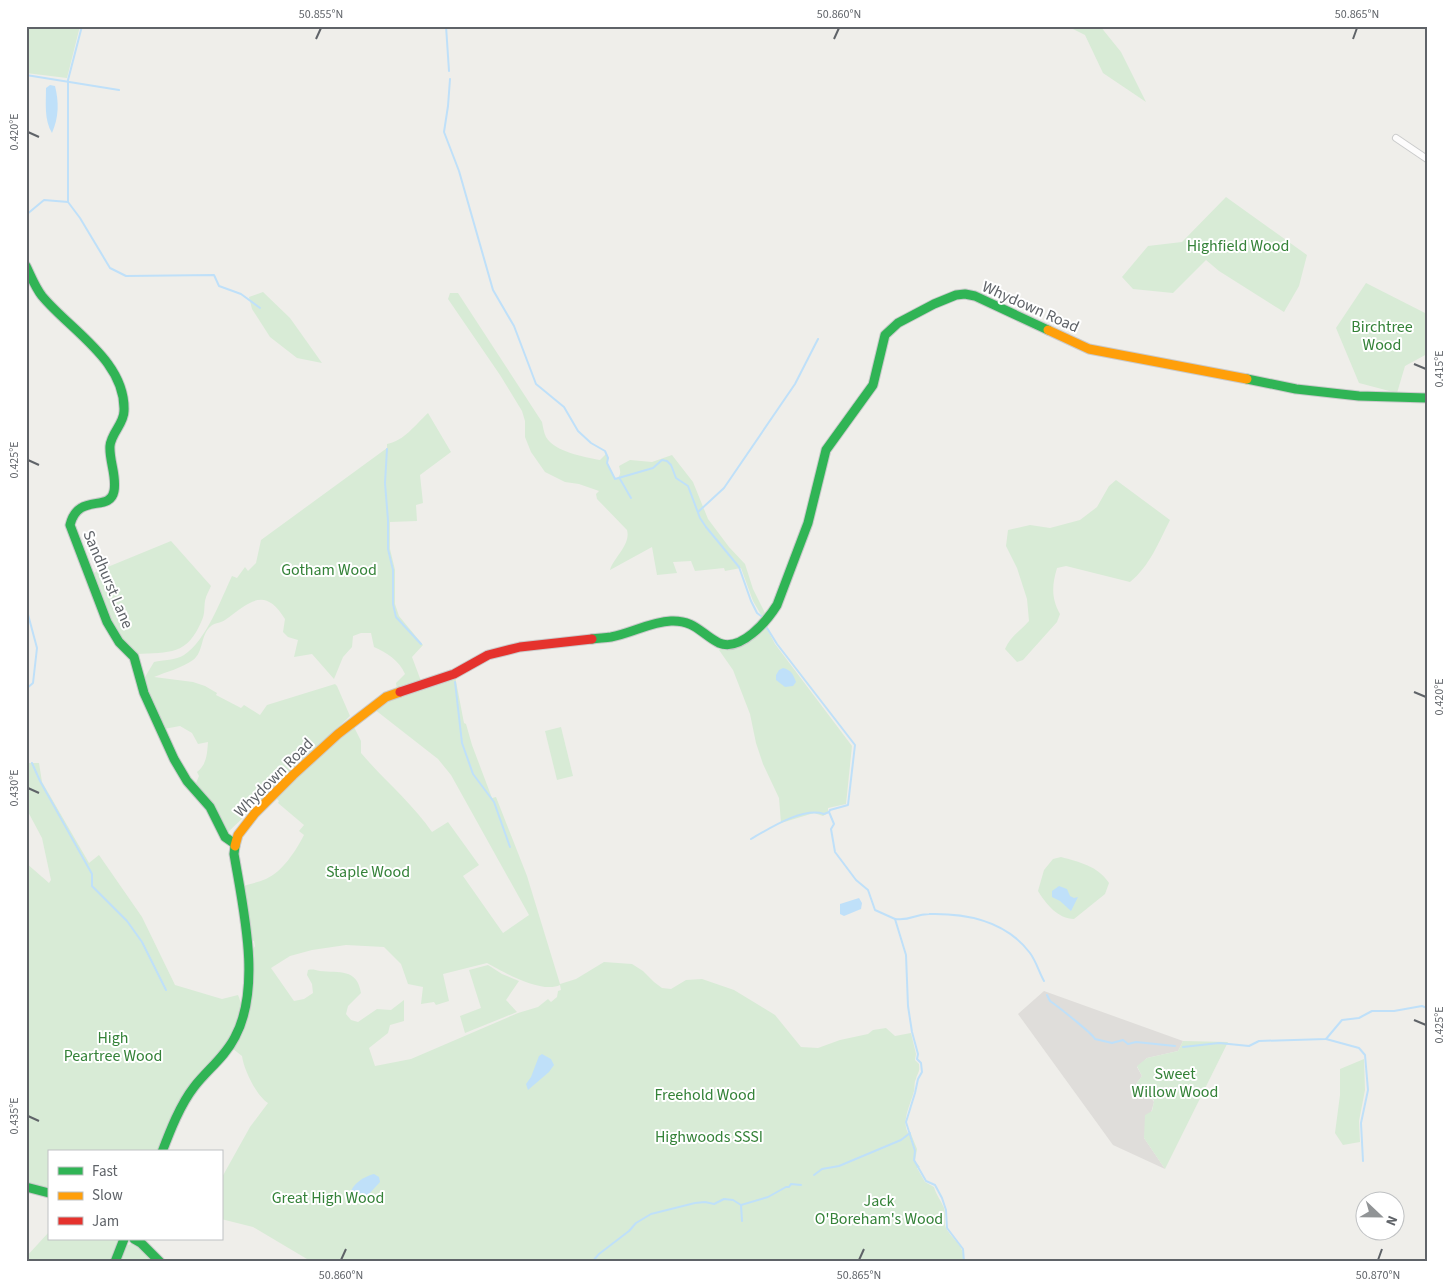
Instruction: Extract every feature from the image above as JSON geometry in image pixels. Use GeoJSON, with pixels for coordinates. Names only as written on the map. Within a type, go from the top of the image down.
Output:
{"type":"FeatureCollection","features":[{"type":"Feature","properties":{"kind":"street"},"geometry":{"type":"LineString","coordinates":[[1396,138],[1427,159]]}},
{"type":"Feature","properties":{"kind":"street","name":"Sandhurst Lane"},"geometry":{"type":"LineString","coordinates":[[26,266],[43,297],[98,351],[120,384],[124,411],[122,420],[110,442],[115,488],[113,494],[106,501],[78,509],[71,517],[70,525],[107,622],[119,642],[134,657],[144,693],[174,759],[187,781],[210,807],[225,837],[234,844]]}},
{"type":"Feature","properties":{"kind":"street","name":"Whydown Road"},"geometry":{"type":"LineString","coordinates":[[234,844],[238,835],[255,813],[293,774],[338,734],[386,697],[454,674],[488,655],[520,646],[612,637],[660,622],[682,621],[694,625],[720,643],[726,644],[735,644],[753,633],[765,622],[777,605],[808,523],[826,450],[873,385],[885,335],[901,321],[953,296],[963,294],[975,296],[1089,349],[1296,389],[1359,396],[1427,398]]}},
{"type":"Feature","properties":{"kind":"street"},"geometry":{"type":"LineString","coordinates":[[163,1150],[193,1088],[223,1055],[235,1038],[244,1017],[250,970],[234,844]]}},
{"type":"Feature","properties":{"kind":"street"},"geometry":{"type":"LineString","coordinates":[[26,1187],[48,1193]]}},
{"type":"Feature","properties":{"kind":"street"},"geometry":{"type":"LineString","coordinates":[[115,1262],[124,1240]]}},
{"type":"Feature","properties":{"kind":"street"},"geometry":{"type":"LineString","coordinates":[[136,1240],[160,1262]]}},
{"type":"Feature","properties":{"kind":"shaded area"},"geometry":{"type":"Polygon","coordinates":[[[1044,991],[1183,1041],[1178,1051],[1147,1058],[1137,1067],[1142,1076],[1136,1084],[1154,1102],[1144,1138],[1165,1169],[1113,1145],[1018,1014],[1044,991]]]}},
{"type":"Feature","properties":{"kind":"green space"},"geometry":{"type":"Polygon","coordinates":[[[26,26],[80,26],[67,78],[26,73],[26,26]]]}},
{"type":"Feature","properties":{"kind":"green space"},"geometry":{"type":"Polygon","coordinates":[[[1067,26],[1100,26],[1121,52],[1146,102],[1103,73],[1085,35],[1067,26]]]}},
{"type":"Feature","properties":{"kind":"green space","name":"Highfield Wood"},"geometry":{"type":"Polygon","coordinates":[[[1226,197],[1307,255],[1299,286],[1284,312],[1219,271],[1206,260],[1173,293],[1133,289],[1122,277],[1148,246],[1182,242],[1226,197]]]}},
{"type":"Feature","properties":{"kind":"green space","name":"Birchtree Wood"},"geometry":{"type":"Polygon","coordinates":[[[1366,283],[1427,314],[1427,354],[1405,366],[1397,393],[1359,383],[1336,328],[1366,283]]]}},
{"type":"Feature","properties":{"kind":"green space"},"geometry":{"type":"Polygon","coordinates":[[[263,292],[290,318],[322,363],[297,358],[270,337],[252,309],[249,297],[263,292]]]}},
{"type":"Feature","properties":{"kind":"green space"},"geometry":{"type":"Polygon","coordinates":[[[450,293],[458,293],[542,422],[546,437],[556,447],[570,453],[600,460],[606,454],[607,463],[615,480],[620,474],[619,466],[630,460],[652,462],[672,455],[693,482],[708,519],[729,547],[745,564],[753,589],[766,615],[763,618],[753,601],[741,568],[725,571],[724,568],[695,571],[691,561],[673,562],[677,573],[657,575],[652,547],[610,570],[627,541],[627,530],[597,499],[596,494],[599,491],[579,484],[565,482],[545,472],[531,452],[525,437],[525,421],[522,411],[448,299],[450,293]]]}},
{"type":"Feature","properties":{"kind":"green space","name":"Gotham Wood"},"geometry":{"type":"Polygon","coordinates":[[[428,413],[451,452],[420,475],[423,503],[416,505],[417,521],[390,522],[390,549],[395,570],[395,604],[399,616],[423,645],[412,657],[421,681],[397,689],[396,683],[405,674],[392,658],[374,647],[371,633],[361,633],[353,636],[352,647],[343,657],[334,679],[312,654],[294,657],[298,640],[288,637],[283,632],[285,619],[270,602],[263,600],[249,603],[223,621],[212,625],[205,634],[199,653],[193,660],[179,668],[154,677],[193,682],[205,686],[217,693],[216,695],[241,708],[244,705],[260,715],[267,705],[335,684],[337,686],[350,716],[227,833],[197,788],[196,783],[199,776],[197,772],[205,762],[208,742],[198,744],[192,733],[180,726],[164,729],[151,701],[145,677],[154,662],[181,657],[192,649],[206,630],[232,576],[237,578],[245,567],[248,571],[256,563],[261,540],[387,448],[387,444],[399,440],[428,413]]]}},
{"type":"Feature","properties":{"kind":"green space"},"geometry":{"type":"Polygon","coordinates":[[[1116,480],[1170,520],[1158,545],[1143,569],[1130,582],[1066,566],[1057,568],[1053,591],[1060,614],[1057,622],[1023,660],[1017,662],[1005,649],[1012,638],[1029,621],[1027,599],[1017,568],[1006,546],[1008,530],[1030,525],[1050,528],[1080,520],[1097,507],[1109,486],[1116,480]]]}},
{"type":"Feature","properties":{"kind":"green space"},"geometry":{"type":"Polygon","coordinates":[[[171,541],[211,586],[205,599],[203,618],[190,640],[176,650],[136,654],[114,629],[93,573],[171,541]]]}},
{"type":"Feature","properties":{"kind":"green space"},"geometry":{"type":"Polygon","coordinates":[[[766,627],[775,644],[852,746],[846,804],[828,808],[828,813],[823,816],[814,813],[781,823],[779,798],[763,764],[750,714],[733,670],[719,650],[723,646],[743,643],[766,627]]]}},
{"type":"Feature","properties":{"kind":"green space","name":"Highwoods SSSI"},"geometry":{"type":"Polygon","coordinates":[[[455,676],[464,723],[466,724],[492,798],[496,797],[527,876],[560,984],[576,979],[604,962],[632,964],[662,988],[671,989],[686,980],[702,979],[734,990],[775,1015],[801,1047],[818,1048],[840,1040],[868,1034],[873,1030],[886,1028],[895,1036],[911,1033],[916,1054],[915,1060],[919,1064],[919,1069],[907,1112],[906,1128],[908,1133],[911,1134],[917,1149],[915,1161],[920,1167],[917,1168],[925,1182],[934,1187],[944,1208],[946,1228],[961,1247],[963,1262],[312,1262],[253,1227],[222,1219],[222,1177],[250,1127],[268,1103],[251,1082],[242,1056],[233,1049],[244,1026],[252,951],[255,946],[254,941],[251,940],[243,886],[266,879],[278,871],[293,854],[304,835],[299,831],[304,825],[278,803],[279,801],[274,796],[353,725],[361,741],[361,753],[416,811],[432,832],[448,822],[479,865],[463,876],[503,933],[529,915],[451,775],[438,759],[374,709],[385,701],[455,676]],[[346,945],[312,950],[290,956],[271,968],[294,1001],[304,999],[313,993],[312,984],[307,975],[308,970],[346,973],[356,979],[361,993],[348,1006],[346,1014],[351,1020],[358,1022],[377,1009],[391,1010],[404,1000],[404,1021],[390,1025],[388,1033],[369,1048],[375,1066],[411,1059],[518,1013],[538,1007],[548,999],[551,1002],[557,997],[558,991],[561,990],[560,985],[543,987],[523,981],[487,963],[443,974],[449,1001],[436,1005],[434,1002],[421,1004],[423,987],[408,984],[401,964],[384,947],[346,945]]]}},
{"type":"Feature","properties":{"kind":"green space"},"geometry":{"type":"Polygon","coordinates":[[[561,727],[573,776],[557,780],[545,731],[561,727]]]}},
{"type":"Feature","properties":{"kind":"green space","name":"High Peartree Wood"},"geometry":{"type":"Polygon","coordinates":[[[29,763],[39,763],[42,782],[89,863],[99,855],[142,917],[175,985],[222,999],[238,995],[241,1008],[239,1021],[233,1034],[194,1083],[170,1121],[158,1150],[48,1150],[48,1190],[26,1184],[26,863],[49,883],[51,880],[42,838],[26,808],[26,793],[29,787],[29,763]]]}},
{"type":"Feature","properties":{"kind":"green space"},"geometry":{"type":"Polygon","coordinates":[[[1061,857],[1094,869],[1105,877],[1109,883],[1105,894],[1074,919],[1058,914],[1049,906],[1038,891],[1044,870],[1053,859],[1061,857]]]}},
{"type":"Feature","properties":{"kind":"green space"},"geometry":{"type":"Polygon","coordinates":[[[488,965],[502,974],[519,981],[506,1000],[517,1012],[465,1033],[460,1016],[481,1008],[469,970],[488,965]]]}},
{"type":"Feature","properties":{"kind":"green space","name":"Sweet Willow Wood"},"geometry":{"type":"Polygon","coordinates":[[[1183,1041],[1228,1042],[1165,1169],[1144,1138],[1145,1115],[1152,1111],[1154,1101],[1147,1093],[1138,1096],[1132,1093],[1142,1076],[1137,1066],[1147,1058],[1178,1051],[1183,1041]]]}},
{"type":"Feature","properties":{"kind":"green space"},"geometry":{"type":"Polygon","coordinates":[[[1364,1059],[1365,1090],[1359,1121],[1360,1142],[1343,1145],[1335,1133],[1340,1095],[1340,1069],[1364,1059]]]}},
{"type":"Feature","properties":{"kind":"green space"},"geometry":{"type":"Polygon","coordinates":[[[48,1233],[48,1240],[120,1240],[112,1262],[26,1262],[26,1257],[48,1233]]]}},
{"type":"Feature","properties":{"kind":"green space"},"geometry":{"type":"Polygon","coordinates":[[[133,1243],[137,1244],[156,1262],[119,1262],[124,1247],[133,1243]]]}},
{"type":"Feature","properties":{"kind":"water"},"geometry":{"type":"Polygon","coordinates":[[[50,85],[55,86],[58,104],[52,133],[49,128],[46,111],[46,88],[50,85]]]}},
{"type":"Feature","properties":{"kind":"water"},"geometry":{"type":"Polygon","coordinates":[[[783,668],[790,671],[793,675],[796,682],[793,686],[785,687],[776,680],[776,675],[783,668]]]}},
{"type":"Feature","properties":{"kind":"water"},"geometry":{"type":"Polygon","coordinates":[[[1059,886],[1067,889],[1070,896],[1078,897],[1071,911],[1060,901],[1052,897],[1052,891],[1059,886]]]}},
{"type":"Feature","properties":{"kind":"water"},"geometry":{"type":"Polygon","coordinates":[[[859,898],[862,903],[861,909],[844,916],[840,914],[840,904],[859,898]]]}},
{"type":"Feature","properties":{"kind":"water"},"geometry":{"type":"Polygon","coordinates":[[[542,1054],[551,1059],[554,1065],[549,1072],[528,1090],[526,1084],[531,1077],[539,1056],[542,1054]]]}},
{"type":"Feature","properties":{"kind":"water"},"geometry":{"type":"Polygon","coordinates":[[[374,1174],[379,1177],[380,1182],[369,1194],[355,1201],[350,1199],[350,1194],[357,1182],[374,1174]]]}},
{"type":"Feature","properties":{"kind":"waterway"},"geometry":{"type":"LineString","coordinates":[[26,215],[44,200],[68,202],[68,80],[82,26]]}},
{"type":"Feature","properties":{"kind":"waterway"},"geometry":{"type":"LineString","coordinates":[[446,26],[449,71]]}},
{"type":"Feature","properties":{"kind":"waterway"},"geometry":{"type":"LineString","coordinates":[[26,75],[119,90]]}},
{"type":"Feature","properties":{"kind":"waterway"},"geometry":{"type":"LineString","coordinates":[[450,79],[444,132],[459,171],[493,290],[514,326],[536,384],[564,407],[578,431],[591,443],[605,451],[608,458],[607,463],[615,479],[653,468],[662,460],[667,461],[671,465],[676,478],[688,486],[700,518],[739,567],[751,601],[757,613],[761,616]]}},
{"type":"Feature","properties":{"kind":"waterway"},"geometry":{"type":"LineString","coordinates":[[68,202],[80,218],[110,268],[126,276],[214,275],[219,286],[241,294],[260,308]]}},
{"type":"Feature","properties":{"kind":"waterway"},"geometry":{"type":"LineString","coordinates":[[698,512],[724,488],[795,384],[818,339]]}},
{"type":"Feature","properties":{"kind":"waterway"},"geometry":{"type":"LineString","coordinates":[[387,449],[385,483],[388,549],[393,570],[393,604],[396,617],[421,644]]}},
{"type":"Feature","properties":{"kind":"waterway"},"geometry":{"type":"LineString","coordinates":[[620,479],[631,498]]}},
{"type":"Feature","properties":{"kind":"waterway"},"geometry":{"type":"LineString","coordinates":[[26,607],[37,648],[33,683],[26,689]]}},
{"type":"Feature","properties":{"kind":"waterway"},"geometry":{"type":"LineString","coordinates":[[767,628],[777,644],[855,745],[848,805],[830,810],[829,812],[834,824],[831,829],[835,852],[856,880],[868,890],[875,910],[895,919],[906,955],[908,1006],[918,1054],[917,1059],[921,1063],[922,1072],[918,1079],[906,1122],[915,1151],[914,1160],[926,1181],[935,1185],[942,1198],[946,1210],[947,1228],[963,1249],[964,1262]]}},
{"type":"Feature","properties":{"kind":"waterway"},"geometry":{"type":"LineString","coordinates":[[455,682],[462,743],[473,774],[494,802],[510,847]]}},
{"type":"Feature","properties":{"kind":"waterway"},"geometry":{"type":"LineString","coordinates":[[32,763],[40,781],[92,874],[92,886],[127,921],[142,942],[166,990]]}},
{"type":"Feature","properties":{"kind":"waterway"},"geometry":{"type":"LineString","coordinates":[[751,839],[777,824],[797,816],[806,813],[824,814],[829,812]]}},
{"type":"Feature","properties":{"kind":"waterway"},"geometry":{"type":"LineString","coordinates":[[895,919],[905,919],[924,914],[943,914],[971,917],[998,926],[1020,942],[1030,953],[1044,981]]}},
{"type":"Feature","properties":{"kind":"waterway"},"geometry":{"type":"LineString","coordinates":[[1047,995],[1050,1001],[1095,1039],[1112,1043],[1123,1040],[1128,1044],[1136,1042],[1175,1046]]}},
{"type":"Feature","properties":{"kind":"waterway"},"geometry":{"type":"LineString","coordinates":[[1183,1047],[1219,1043],[1249,1046],[1259,1041],[1326,1039],[1342,1020],[1359,1018],[1372,1011],[1394,1011],[1422,1006],[1427,1008]]}},
{"type":"Feature","properties":{"kind":"waterway"},"geometry":{"type":"LineString","coordinates":[[1326,1039],[1359,1048],[1365,1055],[1368,1090],[1361,1123],[1363,1161]]}},
{"type":"Feature","properties":{"kind":"waterway"},"geometry":{"type":"LineString","coordinates":[[814,1175],[822,1169],[839,1166],[901,1140],[910,1133]]}},
{"type":"Feature","properties":{"kind":"waterway"},"geometry":{"type":"LineString","coordinates":[[592,1262],[636,1223],[651,1214],[695,1203],[705,1202],[714,1204],[724,1199],[733,1200],[741,1205],[768,1197],[789,1187],[791,1184],[801,1185]]}},
{"type":"Feature","properties":{"kind":"waterway"},"geometry":{"type":"LineString","coordinates":[[741,1205],[742,1221]]}},
{"type":"Feature","properties":{"kind":"traffic: fast"},"geometry":{"type":"LineString","coordinates":[[26,266],[42,296],[106,362],[116,377],[122,393],[123,416],[110,446],[115,485],[114,491],[107,501],[80,509],[74,515],[70,525],[107,622],[119,642],[134,657],[144,693],[174,759],[187,781],[210,807],[225,837],[235,844]]}},
{"type":"Feature","properties":{"kind":"traffic: fast"},"geometry":{"type":"LineString","coordinates":[[592,639],[619,635],[648,625],[679,621],[692,625],[719,643],[727,645],[744,639],[767,619],[777,605],[808,523],[826,450],[873,385],[885,335],[898,323],[934,304],[956,295],[965,294],[975,296],[1048,330]]}},
{"type":"Feature","properties":{"kind":"traffic: fast"},"geometry":{"type":"LineString","coordinates":[[1247,379],[1296,389],[1359,396],[1427,398]]}},
{"type":"Feature","properties":{"kind":"traffic: fast"},"geometry":{"type":"LineString","coordinates":[[163,1150],[184,1102],[194,1087],[231,1044],[243,1017],[248,995],[248,947],[234,854],[235,846]]}},
{"type":"Feature","properties":{"kind":"traffic: fast"},"geometry":{"type":"LineString","coordinates":[[26,1187],[48,1193]]}},
{"type":"Feature","properties":{"kind":"traffic: fast"},"geometry":{"type":"LineString","coordinates":[[115,1262],[124,1240]]}},
{"type":"Feature","properties":{"kind":"traffic: fast"},"geometry":{"type":"LineString","coordinates":[[136,1240],[160,1262]]}},
{"type":"Feature","properties":{"kind":"traffic: slow"},"geometry":{"type":"LineString","coordinates":[[1048,330],[1089,349],[1247,379]]}},
{"type":"Feature","properties":{"kind":"traffic: slow"},"geometry":{"type":"LineString","coordinates":[[235,846],[238,835],[255,813],[293,775],[338,734],[386,697],[400,692]]}},
{"type":"Feature","properties":{"kind":"traffic: jam"},"geometry":{"type":"LineString","coordinates":[[400,692],[454,674],[488,655],[520,647],[592,639]]}},
{"type":"Feature","properties":{"kind":"park label","name":"Staple Wood"},"geometry":{"type":"Point","coordinates":[368,871]}},
{"type":"Feature","properties":{"kind":"park label","name":"Freehold Wood"},"geometry":{"type":"Point","coordinates":[705,1094]}},
{"type":"Feature","properties":{"kind":"park label","name":"Great High Wood"},"geometry":{"type":"Point","coordinates":[328,1197]}},
{"type":"Feature","properties":{"kind":"park label","name":"Jack O'Boreham's Wood"},"geometry":{"type":"Point","coordinates":[879,1209]}}]}
